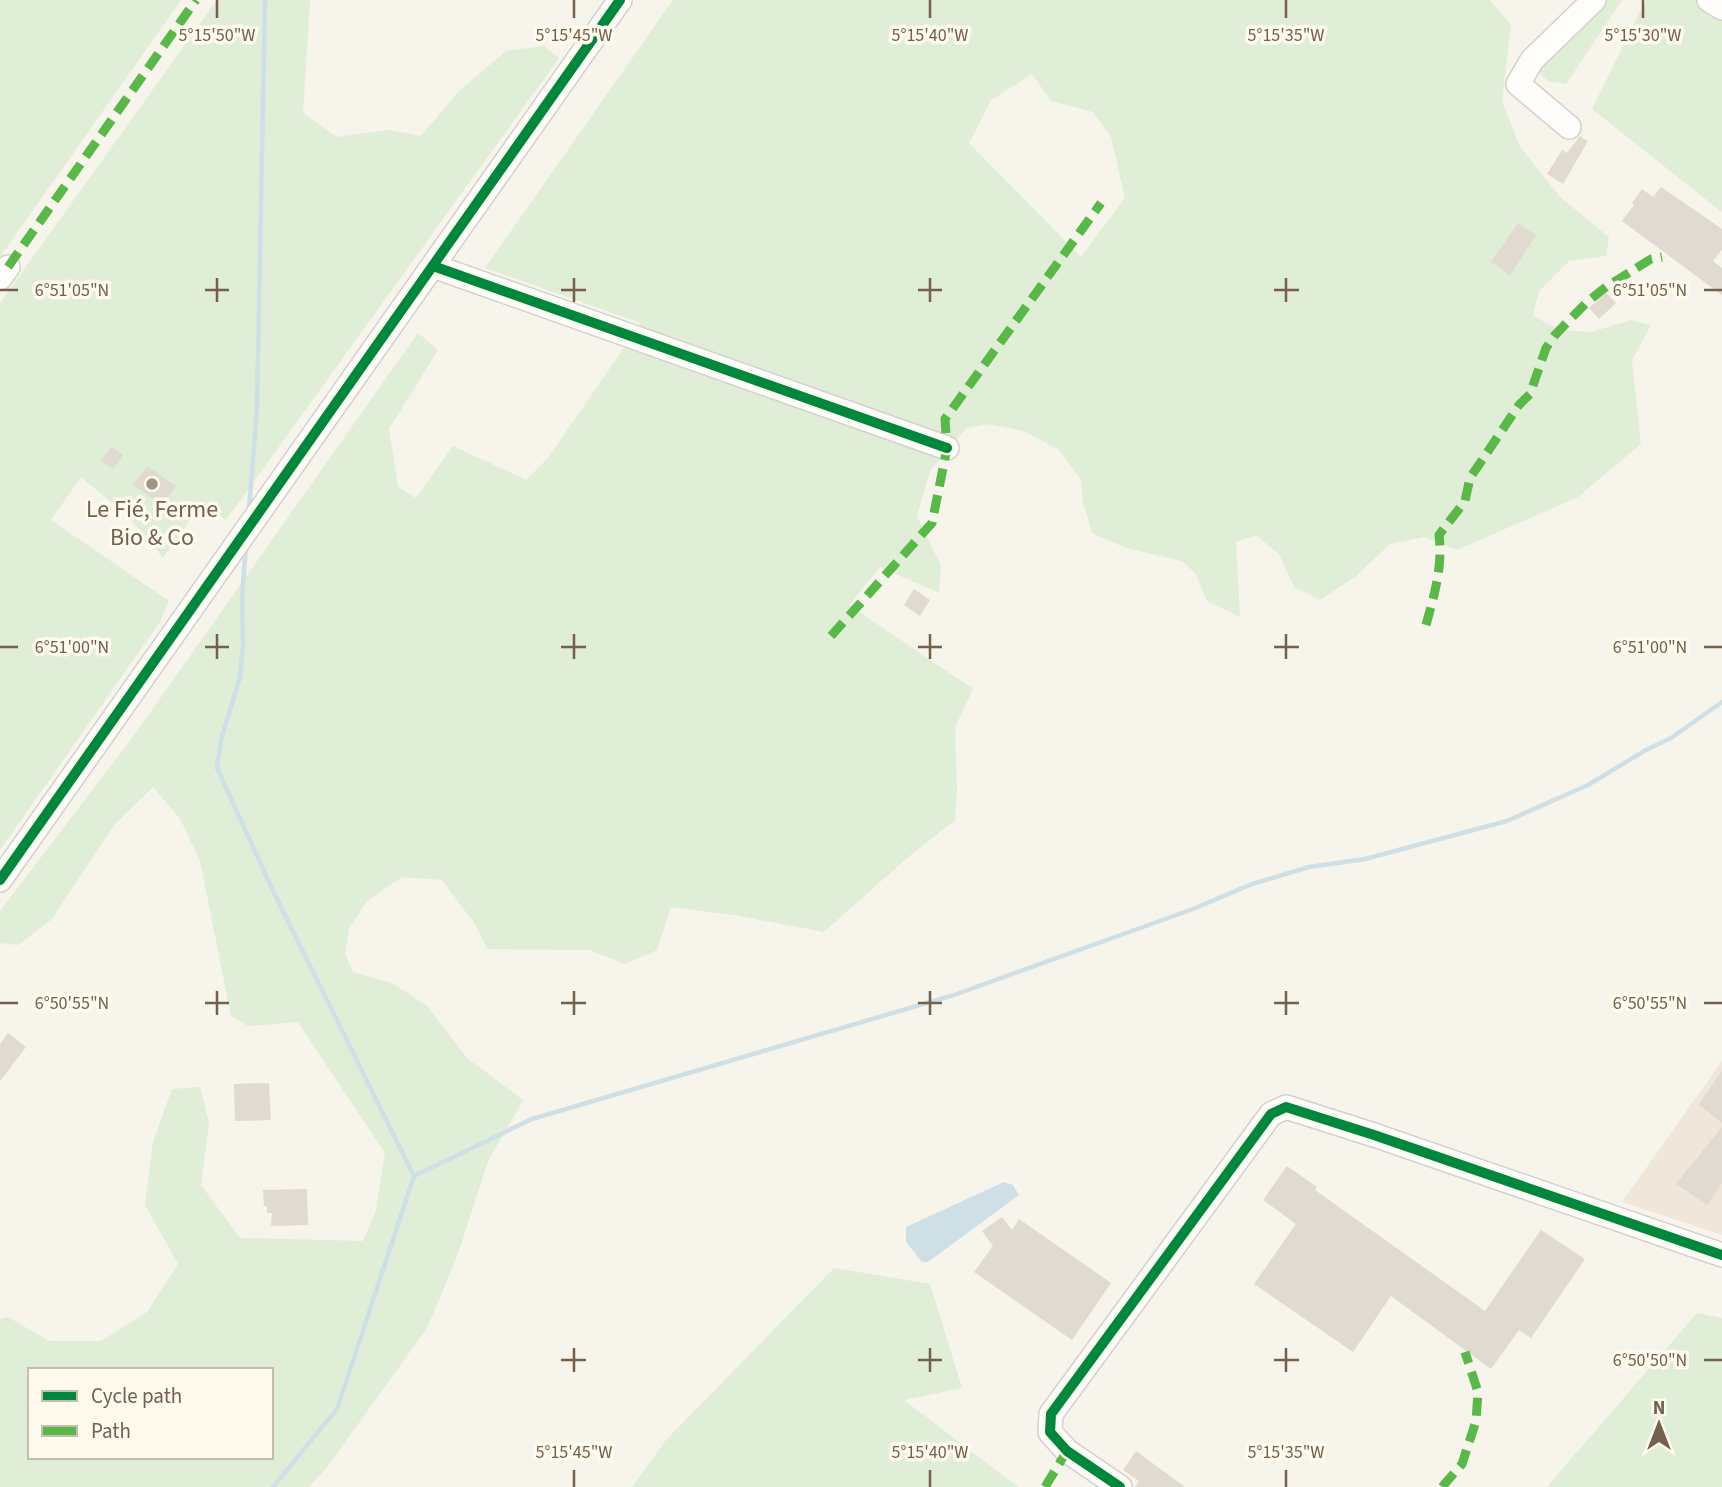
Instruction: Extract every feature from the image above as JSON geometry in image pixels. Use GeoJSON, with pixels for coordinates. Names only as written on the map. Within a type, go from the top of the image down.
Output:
{"type":"FeatureCollection","features":[{"type":"Feature","properties":{"kind":"street"},"geometry":{"type":"LineString","coordinates":[[0,880],[620,0]]}},
{"type":"Feature","properties":{"kind":"street"},"geometry":{"type":"LineString","coordinates":[[1569,128],[1518,84],[1532,60],[1594,0]]}},
{"type":"Feature","properties":{"kind":"street"},"geometry":{"type":"LineString","coordinates":[[1709,0],[1722,8]]}},
{"type":"Feature","properties":{"kind":"street"},"geometry":{"type":"LineString","coordinates":[[433,266],[947,448]]}},
{"type":"Feature","properties":{"kind":"street"},"geometry":{"type":"LineString","coordinates":[[1120,1487],[1067,1451],[1050,1432],[1051,1414],[1270,1114],[1286,1108],[1374,1135],[1722,1255]]}},
{"type":"Feature","properties":{"kind":"shaded area"},"geometry":{"type":"Polygon","coordinates":[[[1722,1061],[1722,1235],[1622,1202],[1722,1061]]]}},
{"type":"Feature","properties":{"kind":"shaded area"},"geometry":{"type":"Polygon","coordinates":[[[1004,1182],[1013,1185],[1019,1195],[928,1262],[922,1262],[906,1242],[906,1227],[1004,1182]]]}},
{"type":"Feature","properties":{"kind":"green space"},"geometry":{"type":"Polygon","coordinates":[[[0,0],[181,0],[0,257],[0,0]]]}},
{"type":"Feature","properties":{"kind":"green space"},"geometry":{"type":"Polygon","coordinates":[[[217,0],[310,0],[303,113],[337,137],[388,130],[421,136],[459,91],[506,51],[544,46],[559,58],[226,520],[202,504],[163,558],[129,517],[81,477],[51,520],[169,601],[160,622],[0,850],[0,303],[217,0]]]}},
{"type":"Feature","properties":{"kind":"green space"},"geometry":{"type":"Polygon","coordinates":[[[673,0],[1490,0],[1511,25],[1502,102],[1520,147],[1561,198],[1609,237],[1606,256],[1569,261],[1539,291],[1533,316],[1560,330],[1591,332],[1631,320],[1651,325],[1632,360],[1641,444],[1578,497],[1457,550],[1424,537],[1390,544],[1356,576],[1320,600],[1294,587],[1279,554],[1256,535],[1236,542],[1240,617],[1207,601],[1196,574],[1182,561],[1126,548],[1092,533],[1083,501],[1081,480],[1059,450],[1024,431],[988,424],[967,428],[930,471],[917,516],[941,566],[939,593],[880,567],[849,605],[973,689],[955,727],[955,820],[907,858],[824,932],[734,915],[671,907],[657,950],[625,964],[590,950],[487,949],[475,924],[442,880],[402,877],[367,901],[349,928],[345,954],[353,972],[392,983],[427,1006],[467,1058],[523,1100],[488,1161],[458,1254],[427,1328],[328,1466],[309,1487],[0,1487],[0,1319],[8,1317],[49,1341],[101,1341],[147,1312],[178,1264],[145,1205],[153,1142],[172,1089],[200,1087],[209,1123],[201,1185],[240,1238],[363,1241],[376,1210],[385,1153],[298,1022],[248,1026],[231,1016],[200,860],[180,819],[153,787],[115,824],[52,919],[18,945],[0,943],[0,911],[135,734],[418,333],[438,350],[389,429],[398,487],[416,498],[453,446],[526,480],[548,458],[641,323],[485,268],[673,0]],[[1032,74],[991,100],[969,143],[1081,257],[1125,198],[1111,137],[1093,112],[1051,101],[1032,74]]]}},
{"type":"Feature","properties":{"kind":"green space"},"geometry":{"type":"Polygon","coordinates":[[[1588,0],[1622,0],[1566,84],[1548,81],[1538,72],[1539,61],[1588,0]]]}},
{"type":"Feature","properties":{"kind":"green space"},"geometry":{"type":"Polygon","coordinates":[[[1646,0],[1722,0],[1722,212],[1592,109],[1646,0]]]}},
{"type":"Feature","properties":{"kind":"green space"},"geometry":{"type":"Polygon","coordinates":[[[834,1268],[930,1284],[962,1388],[904,1400],[1018,1487],[632,1487],[666,1440],[834,1268]]]}},
{"type":"Feature","properties":{"kind":"green space"},"geometry":{"type":"Polygon","coordinates":[[[1697,1313],[1722,1318],[1722,1487],[1547,1487],[1697,1313]]]}},
{"type":"Feature","properties":{"kind":"building"},"geometry":{"type":"Polygon","coordinates":[[[1580,136],[1588,141],[1563,184],[1547,174],[1562,150],[1567,153],[1580,136]]]}},
{"type":"Feature","properties":{"kind":"building"},"geometry":{"type":"Polygon","coordinates":[[[1661,187],[1722,229],[1722,250],[1713,261],[1722,268],[1722,295],[1622,221],[1642,189],[1653,197],[1661,187]]]}},
{"type":"Feature","properties":{"kind":"building"},"geometry":{"type":"Polygon","coordinates":[[[1518,223],[1536,235],[1510,275],[1491,262],[1518,223]]]}},
{"type":"Feature","properties":{"kind":"building"},"geometry":{"type":"Polygon","coordinates":[[[1606,293],[1616,303],[1599,319],[1589,308],[1606,293]]]}},
{"type":"Feature","properties":{"kind":"building"},"geometry":{"type":"Polygon","coordinates":[[[111,447],[123,455],[113,469],[101,460],[111,447]]]}},
{"type":"Feature","properties":{"kind":"building"},"geometry":{"type":"Polygon","coordinates":[[[147,466],[176,486],[162,505],[133,485],[147,466]]]}},
{"type":"Feature","properties":{"kind":"building"},"geometry":{"type":"Polygon","coordinates":[[[914,589],[930,600],[920,616],[904,605],[914,589]]]}},
{"type":"Feature","properties":{"kind":"building"},"geometry":{"type":"Polygon","coordinates":[[[8,1033],[26,1047],[0,1081],[0,1044],[8,1033]]]}},
{"type":"Feature","properties":{"kind":"building"},"geometry":{"type":"Polygon","coordinates":[[[1722,1071],[1722,1123],[1699,1104],[1722,1071]]]}},
{"type":"Feature","properties":{"kind":"building"},"geometry":{"type":"Polygon","coordinates":[[[269,1083],[271,1120],[235,1121],[234,1084],[269,1083]]]}},
{"type":"Feature","properties":{"kind":"building"},"geometry":{"type":"Polygon","coordinates":[[[1722,1127],[1722,1183],[1707,1205],[1676,1184],[1722,1127]]]}},
{"type":"Feature","properties":{"kind":"building"},"geometry":{"type":"Polygon","coordinates":[[[1287,1166],[1317,1187],[1315,1190],[1485,1311],[1541,1230],[1585,1259],[1531,1338],[1519,1330],[1491,1369],[1391,1296],[1353,1352],[1254,1284],[1296,1224],[1263,1200],[1287,1166]]]}},
{"type":"Feature","properties":{"kind":"building"},"geometry":{"type":"Polygon","coordinates":[[[307,1189],[308,1225],[271,1226],[272,1213],[267,1213],[267,1206],[264,1206],[263,1190],[307,1189]]]}},
{"type":"Feature","properties":{"kind":"building"},"geometry":{"type":"Polygon","coordinates":[[[1002,1217],[1012,1230],[1019,1219],[1111,1283],[1072,1340],[974,1272],[993,1246],[982,1231],[1002,1217]]]}},
{"type":"Feature","properties":{"kind":"building"},"geometry":{"type":"Polygon","coordinates":[[[1136,1451],[1185,1487],[1135,1487],[1139,1481],[1123,1470],[1136,1451]]]}},
{"type":"Feature","properties":{"kind":"waterway"},"geometry":{"type":"LineString","coordinates":[[249,510],[257,408],[265,0]]}},
{"type":"Feature","properties":{"kind":"waterway"},"geometry":{"type":"LineString","coordinates":[[246,546],[240,677],[221,740],[217,768],[274,893],[414,1176]]}},
{"type":"Feature","properties":{"kind":"waterway"},"geometry":{"type":"LineString","coordinates":[[273,1487],[337,1409],[414,1176],[532,1119],[954,995],[1193,909],[1252,884],[1309,867],[1365,859],[1507,821],[1588,785],[1671,738],[1722,702]]}},
{"type":"Feature","properties":{"kind":"marked path"},"geometry":{"type":"LineString","coordinates":[[8,267],[196,0]]}},
{"type":"Feature","properties":{"kind":"marked path"},"geometry":{"type":"LineString","coordinates":[[831,636],[932,523],[947,448],[945,419],[1101,203]]}},
{"type":"Feature","properties":{"kind":"marked path"},"geometry":{"type":"LineString","coordinates":[[1426,625],[1439,569],[1439,535],[1465,501],[1470,478],[1519,405],[1530,394],[1546,348],[1587,302],[1606,287],[1651,259],[1662,257]]}},
{"type":"Feature","properties":{"kind":"marked path"},"geometry":{"type":"LineString","coordinates":[[1442,1487],[1462,1464],[1476,1421],[1478,1392],[1465,1352]]}},
{"type":"Feature","properties":{"kind":"marked path"},"geometry":{"type":"LineString","coordinates":[[1045,1487],[1067,1451]]}},
{"type":"Feature","properties":{"kind":"cycle path"},"geometry":{"type":"LineString","coordinates":[[0,880],[620,0]]}},
{"type":"Feature","properties":{"kind":"cycle path"},"geometry":{"type":"LineString","coordinates":[[433,266],[947,448]]}},
{"type":"Feature","properties":{"kind":"cycle path"},"geometry":{"type":"LineString","coordinates":[[1120,1487],[1067,1451],[1050,1432],[1051,1414],[1271,1114],[1286,1107],[1722,1255]]}},
{"type":"Feature","properties":{"kind":"place","name":"Le Fié, Ferme Bio & Co"},"geometry":{"type":"Point","coordinates":[152,484]}}]}
